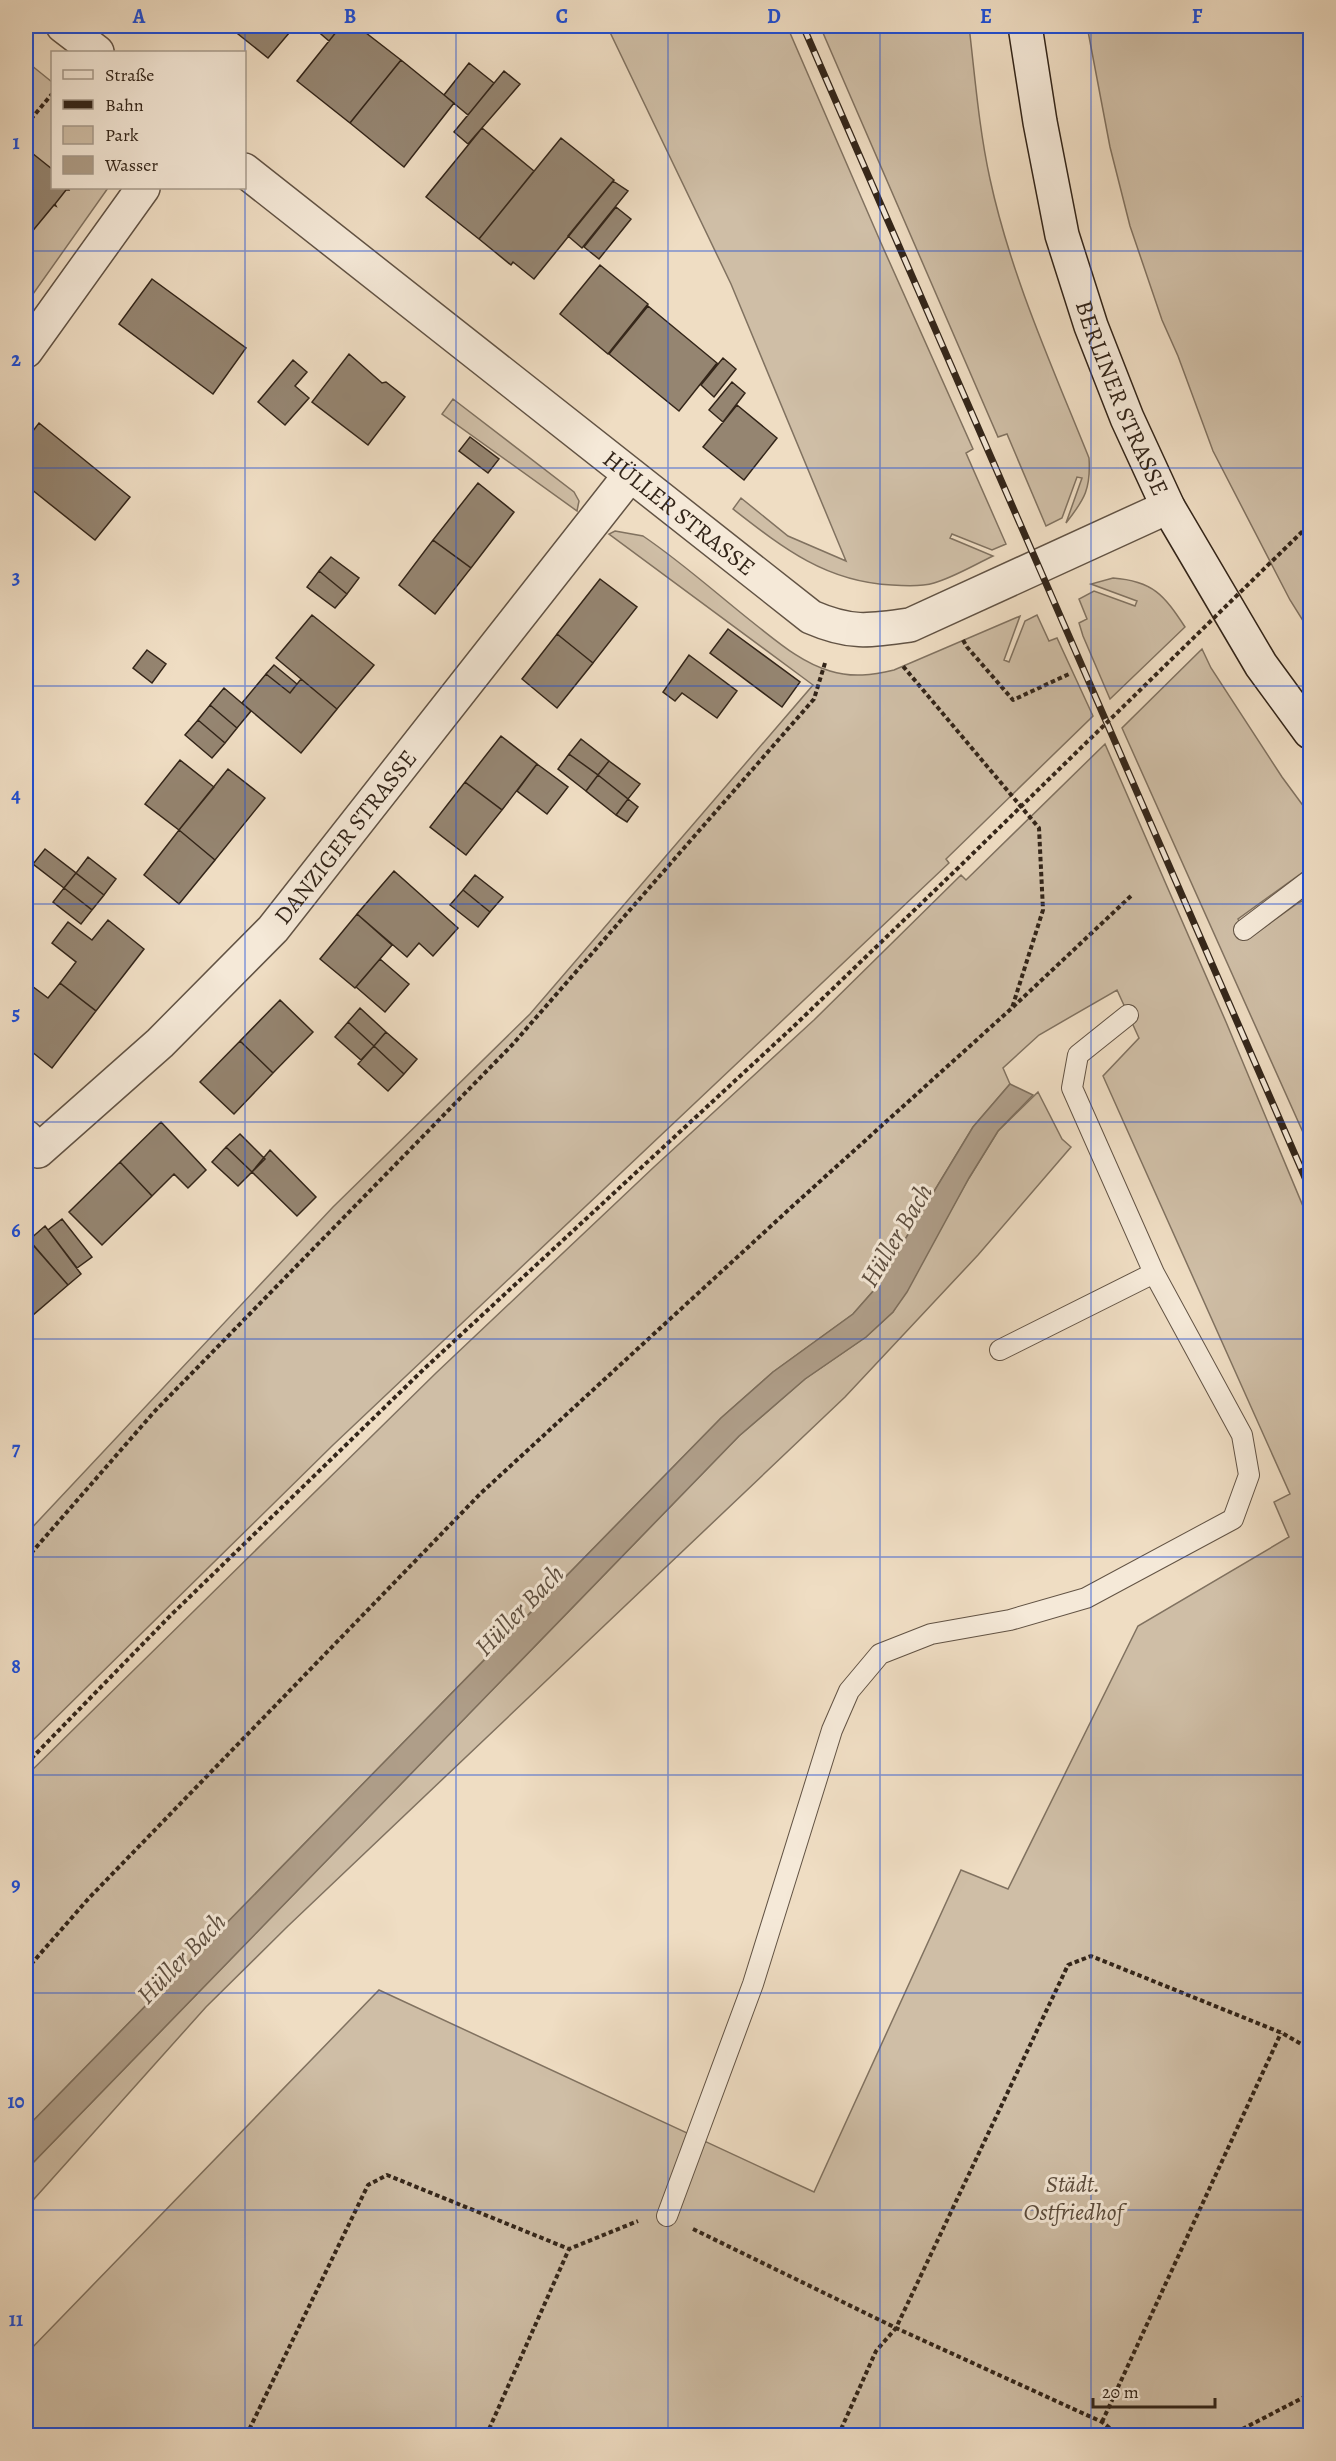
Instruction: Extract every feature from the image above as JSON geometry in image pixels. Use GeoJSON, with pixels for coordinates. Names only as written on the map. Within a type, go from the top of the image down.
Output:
{"type":"FeatureCollection","features":[{"type":"Feature","properties":{"kind":"street"},"geometry":{"type":"LineString","coordinates":[[63,26],[95,51]]}},
{"type":"Feature","properties":{"kind":"street","name":"BERLINER STRASSE"},"geometry":{"type":"LineString","coordinates":[[1025,26],[1040,122],[1062,235],[1091,327],[1127,418],[1168,507],[1261,665],[1311,732]]}},
{"type":"Feature","properties":{"kind":"street","name":"HÜLLER STRASSE"},"geometry":{"type":"LineString","coordinates":[[246,172],[811,617],[851,630]]}},
{"type":"Feature","properties":{"kind":"street"},"geometry":{"type":"LineString","coordinates":[[26,351],[142,189]]}},
{"type":"Feature","properties":{"kind":"street","name":"DANZIGER STRASSE"},"geometry":{"type":"LineString","coordinates":[[30,1150],[160,1043],[273,929],[630,475]]}},
{"type":"Feature","properties":{"kind":"street"},"geometry":{"type":"LineString","coordinates":[[851,630],[909,625],[1168,507]]}},
{"type":"Feature","properties":{"kind":"lane"},"geometry":{"type":"LineString","coordinates":[[1244,930],[1311,880]]}},
{"type":"Feature","properties":{"kind":"lane"},"geometry":{"type":"LineString","coordinates":[[667,2216],[753,1984],[832,1730],[849,1691],[880,1654],[931,1634],[1010,1620],[1086,1598],[1233,1519],[1249,1475],[1242,1436],[1154,1273],[1072,1088],[1078,1055],[1128,1015]]}},
{"type":"Feature","properties":{"kind":"lane"},"geometry":{"type":"LineString","coordinates":[[1000,1350],[1154,1273]]}},
{"type":"Feature","properties":{"kind":"path"},"geometry":{"type":"LineString","coordinates":[[26,125],[51,95]]}},
{"type":"Feature","properties":{"kind":"path"},"geometry":{"type":"LineString","coordinates":[[26,1764],[170,1616],[424,1369],[793,1027],[1311,524]]}},
{"type":"Feature","properties":{"kind":"path"},"geometry":{"type":"LineString","coordinates":[[948,607],[967,647],[1013,700],[1069,674]]}},
{"type":"Feature","properties":{"kind":"path"},"geometry":{"type":"LineString","coordinates":[[26,1559],[154,1412],[513,1044],[814,699],[851,630],[909,672],[1039,828],[1043,910],[1012,1008]]}},
{"type":"Feature","properties":{"kind":"path"},"geometry":{"type":"LineString","coordinates":[[26,1970],[89,1898],[480,1494],[1012,1008],[1133,894]]}},
{"type":"Feature","properties":{"kind":"path"},"geometry":{"type":"LineString","coordinates":[[838,2436],[876,2351],[896,2328],[1068,1965],[1091,1956],[1281,2033],[1311,2052]]}},
{"type":"Feature","properties":{"kind":"path"},"geometry":{"type":"LineString","coordinates":[[1102,2422],[1281,2033]]}},
{"type":"Feature","properties":{"kind":"path"},"geometry":{"type":"LineString","coordinates":[[246,2436],[368,2185],[387,2175],[569,2249]]}},
{"type":"Feature","properties":{"kind":"path"},"geometry":{"type":"LineString","coordinates":[[486,2436],[569,2249],[638,2221],[667,2216],[896,2328],[1102,2422],[1120,2436]]}},
{"type":"Feature","properties":{"kind":"path"},"geometry":{"type":"LineString","coordinates":[[1229,2436],[1311,2394]]}},
{"type":"Feature","properties":{"kind":"green space"},"geometry":{"type":"Polygon","coordinates":[[[607,26],[787,26],[973,449],[966,453],[1006,544],[992,550],[952,534],[950,538],[993,556],[949,578],[929,584],[908,586],[868,582],[826,570],[806,560],[733,509],[741,498],[788,536],[846,561],[731,284],[607,26]]]}},
{"type":"Feature","properties":{"kind":"green space"},"geometry":{"type":"Polygon","coordinates":[[[820,26],[969,26],[983,141],[990,179],[1009,251],[1089,458],[1088,485],[1078,507],[1066,523],[1082,478],[1077,477],[1062,518],[1046,526],[1007,434],[998,437],[820,26]]]}},
{"type":"Feature","properties":{"kind":"green space"},"geometry":{"type":"Polygon","coordinates":[[[1087,26],[1310,26],[1310,632],[1290,600],[1213,451],[1178,356],[1162,320],[1130,226],[1110,147],[1087,26]]]}},
{"type":"Feature","properties":{"kind":"green space"},"geometry":{"type":"Polygon","coordinates":[[[26,61],[51,81],[51,189],[107,189],[26,304],[26,61]]]}},
{"type":"Feature","properties":{"kind":"green space"},"geometry":{"type":"Polygon","coordinates":[[[453,399],[574,492],[579,501],[577,511],[442,414],[453,399]]]}},
{"type":"Feature","properties":{"kind":"green space"},"geometry":{"type":"Polygon","coordinates":[[[615,531],[643,536],[791,652],[810,663],[838,673],[862,675],[894,670],[1020,616],[1004,660],[1009,662],[1025,621],[1037,615],[1049,641],[1057,638],[1093,716],[946,859],[949,863],[333,1445],[26,1747],[26,1534],[333,1207],[530,1014],[813,685],[609,534],[615,531]]]}},
{"type":"Feature","properties":{"kind":"green space"},"geometry":{"type":"Polygon","coordinates":[[[1113,578],[1148,586],[1164,598],[1185,627],[1110,699],[1083,636],[1079,623],[1087,619],[1079,599],[1094,591],[1135,606],[1137,601],[1091,584],[1113,578]]]}},
{"type":"Feature","properties":{"kind":"green space"},"geometry":{"type":"Polygon","coordinates":[[[1202,649],[1211,668],[1282,777],[1310,815],[1310,848],[1303,872],[1238,919],[1248,939],[1310,897],[1310,1148],[1122,728],[1202,649]]]}},
{"type":"Feature","properties":{"kind":"green space","name":"Städt. Ostfriedhof"},"geometry":{"type":"Polygon","coordinates":[[[1105,744],[1226,1022],[1310,1223],[1310,2435],[26,2435],[26,2354],[379,1990],[814,2192],[961,1870],[1008,1889],[1138,1626],[1289,1537],[1274,1502],[1290,1494],[1103,1076],[1139,1038],[1117,990],[1039,1035],[1003,1068],[1010,1084],[973,1127],[875,1289],[853,1314],[773,1372],[721,1418],[26,2128],[26,1776],[436,1373],[814,1020],[961,875],[966,880],[1105,744]]]}},
{"type":"Feature","properties":{"kind":"green space"},"geometry":{"type":"Polygon","coordinates":[[[1038,1092],[1062,1139],[1071,1147],[978,1255],[845,1397],[288,1926],[206,2007],[26,2208],[26,2170],[739,1436],[805,1379],[866,1337],[893,1312],[998,1131],[1038,1092]]]}},
{"type":"Feature","properties":{"kind":"water"},"geometry":{"type":"Polygon","coordinates":[[[1010,1084],[1033,1095],[998,1131],[969,1178],[907,1292],[893,1312],[866,1337],[805,1379],[739,1436],[26,2170],[26,2128],[721,1418],[773,1372],[853,1314],[875,1289],[973,1127],[1010,1084]]]}},
{"type":"Feature","properties":{"kind":"building"},"geometry":{"type":"Polygon","coordinates":[[[228,26],[295,26],[268,58],[228,26]]]}},
{"type":"Feature","properties":{"kind":"building"},"geometry":{"type":"Polygon","coordinates":[[[318,26],[341,26],[329,41],[315,29],[318,26]]]}},
{"type":"Feature","properties":{"kind":"building"},"geometry":{"type":"Polygon","coordinates":[[[341,26],[357,26],[401,60],[350,123],[297,81],[341,26]]]}},
{"type":"Feature","properties":{"kind":"building"},"geometry":{"type":"Polygon","coordinates":[[[401,60],[454,103],[404,167],[350,123],[401,60]]]}},
{"type":"Feature","properties":{"kind":"building"},"geometry":{"type":"Polygon","coordinates":[[[469,63],[494,83],[468,115],[444,95],[469,63]]]}},
{"type":"Feature","properties":{"kind":"building"},"geometry":{"type":"Polygon","coordinates":[[[504,71],[520,84],[468,144],[454,132],[504,71]]]}},
{"type":"Feature","properties":{"kind":"building"},"geometry":{"type":"Polygon","coordinates":[[[482,128],[534,171],[479,239],[426,197],[482,128]]]}},
{"type":"Feature","properties":{"kind":"building"},"geometry":{"type":"Polygon","coordinates":[[[561,138],[614,180],[534,279],[513,262],[511,265],[479,239],[561,138]]]}},
{"type":"Feature","properties":{"kind":"building"},"geometry":{"type":"Polygon","coordinates":[[[27,149],[51,168],[51,189],[69,190],[66,190],[55,204],[56,206],[54,205],[26,239],[27,149]]]}},
{"type":"Feature","properties":{"kind":"building"},"geometry":{"type":"Polygon","coordinates":[[[613,181],[628,191],[582,248],[568,236],[613,181]]]}},
{"type":"Feature","properties":{"kind":"building"},"geometry":{"type":"Polygon","coordinates":[[[616,207],[631,219],[599,259],[584,247],[616,207]]]}},
{"type":"Feature","properties":{"kind":"building"},"geometry":{"type":"Polygon","coordinates":[[[600,265],[648,304],[608,354],[560,314],[600,265]]]}},
{"type":"Feature","properties":{"kind":"building"},"geometry":{"type":"Polygon","coordinates":[[[152,279],[246,348],[213,394],[119,324],[152,279]]]}},
{"type":"Feature","properties":{"kind":"building"},"geometry":{"type":"Polygon","coordinates":[[[648,306],[717,363],[679,411],[609,354],[648,306]]]}},
{"type":"Feature","properties":{"kind":"building"},"geometry":{"type":"Polygon","coordinates":[[[349,354],[382,383],[386,382],[405,397],[368,445],[312,402],[349,354]]]}},
{"type":"Feature","properties":{"kind":"building"},"geometry":{"type":"Polygon","coordinates":[[[723,358],[736,369],[714,397],[701,385],[723,358]]]}},
{"type":"Feature","properties":{"kind":"building"},"geometry":{"type":"Polygon","coordinates":[[[293,360],[307,372],[295,386],[309,398],[285,425],[258,402],[293,360]]]}},
{"type":"Feature","properties":{"kind":"building"},"geometry":{"type":"Polygon","coordinates":[[[732,382],[745,393],[723,422],[709,410],[732,382]]]}},
{"type":"Feature","properties":{"kind":"building"},"geometry":{"type":"Polygon","coordinates":[[[737,405],[777,438],[744,480],[703,447],[737,405]]]}},
{"type":"Feature","properties":{"kind":"building"},"geometry":{"type":"Polygon","coordinates":[[[39,423],[130,497],[95,540],[26,485],[26,440],[39,423]]]}},
{"type":"Feature","properties":{"kind":"building"},"geometry":{"type":"Polygon","coordinates":[[[470,437],[499,459],[488,473],[459,451],[470,437]]]}},
{"type":"Feature","properties":{"kind":"building"},"geometry":{"type":"Polygon","coordinates":[[[478,483],[514,512],[471,568],[433,540],[478,483]]]}},
{"type":"Feature","properties":{"kind":"building"},"geometry":{"type":"Polygon","coordinates":[[[433,540],[471,568],[435,614],[399,585],[433,540]]]}},
{"type":"Feature","properties":{"kind":"building"},"geometry":{"type":"Polygon","coordinates":[[[331,557],[359,578],[347,594],[319,571],[331,557]]]}},
{"type":"Feature","properties":{"kind":"building"},"geometry":{"type":"Polygon","coordinates":[[[319,571],[347,594],[335,608],[307,587],[319,571]]]}},
{"type":"Feature","properties":{"kind":"building"},"geometry":{"type":"Polygon","coordinates":[[[600,579],[637,607],[593,663],[557,634],[600,579]]]}},
{"type":"Feature","properties":{"kind":"building"},"geometry":{"type":"Polygon","coordinates":[[[312,615],[374,665],[337,709],[276,658],[312,615]]]}},
{"type":"Feature","properties":{"kind":"building"},"geometry":{"type":"Polygon","coordinates":[[[728,629],[800,682],[782,707],[710,653],[728,629]]]}},
{"type":"Feature","properties":{"kind":"building"},"geometry":{"type":"Polygon","coordinates":[[[557,634],[593,663],[557,708],[522,679],[557,634]]]}},
{"type":"Feature","properties":{"kind":"building"},"geometry":{"type":"Polygon","coordinates":[[[147,650],[166,664],[152,683],[133,668],[147,650]]]}},
{"type":"Feature","properties":{"kind":"building"},"geometry":{"type":"Polygon","coordinates":[[[689,655],[737,691],[717,718],[682,693],[675,701],[663,692],[689,655]]]}},
{"type":"Feature","properties":{"kind":"building"},"geometry":{"type":"Polygon","coordinates":[[[274,665],[297,684],[290,693],[266,674],[274,665]]]}},
{"type":"Feature","properties":{"kind":"building"},"geometry":{"type":"Polygon","coordinates":[[[266,674],[290,693],[301,679],[337,709],[301,753],[242,703],[266,674]]]}},
{"type":"Feature","properties":{"kind":"building"},"geometry":{"type":"Polygon","coordinates":[[[224,688],[251,711],[237,728],[210,705],[224,688]]]}},
{"type":"Feature","properties":{"kind":"building"},"geometry":{"type":"Polygon","coordinates":[[[210,705],[237,728],[225,743],[198,720],[210,705]]]}},
{"type":"Feature","properties":{"kind":"building"},"geometry":{"type":"Polygon","coordinates":[[[198,720],[225,743],[212,758],[185,735],[198,720]]]}},
{"type":"Feature","properties":{"kind":"building"},"geometry":{"type":"Polygon","coordinates":[[[501,736],[537,764],[502,810],[465,782],[501,736]]]}},
{"type":"Feature","properties":{"kind":"building"},"geometry":{"type":"Polygon","coordinates":[[[581,739],[609,761],[598,775],[569,754],[581,739]]]}},
{"type":"Feature","properties":{"kind":"building"},"geometry":{"type":"Polygon","coordinates":[[[569,754],[598,775],[586,791],[558,769],[569,754]]]}},
{"type":"Feature","properties":{"kind":"building"},"geometry":{"type":"Polygon","coordinates":[[[180,760],[214,787],[179,830],[145,804],[180,760]]]}},
{"type":"Feature","properties":{"kind":"building"},"geometry":{"type":"Polygon","coordinates":[[[609,761],[640,784],[628,799],[598,775],[609,761]]]}},
{"type":"Feature","properties":{"kind":"building"},"geometry":{"type":"Polygon","coordinates":[[[537,764],[568,787],[547,814],[517,791],[537,764]]]}},
{"type":"Feature","properties":{"kind":"building"},"geometry":{"type":"Polygon","coordinates":[[[228,769],[265,798],[215,860],[179,830],[228,769]]]}},
{"type":"Feature","properties":{"kind":"building"},"geometry":{"type":"Polygon","coordinates":[[[598,775],[628,799],[616,815],[586,791],[598,775]]]}},
{"type":"Feature","properties":{"kind":"building"},"geometry":{"type":"Polygon","coordinates":[[[465,782],[502,810],[466,855],[430,827],[465,782]]]}},
{"type":"Feature","properties":{"kind":"building"},"geometry":{"type":"Polygon","coordinates":[[[628,799],[638,807],[627,822],[616,815],[628,799]]]}},
{"type":"Feature","properties":{"kind":"building"},"geometry":{"type":"Polygon","coordinates":[[[179,830],[215,860],[179,904],[144,875],[179,830]]]}},
{"type":"Feature","properties":{"kind":"building"},"geometry":{"type":"Polygon","coordinates":[[[45,849],[76,873],[64,888],[33,864],[45,849]]]}},
{"type":"Feature","properties":{"kind":"building"},"geometry":{"type":"Polygon","coordinates":[[[88,857],[116,879],[104,895],[76,873],[88,857]]]}},
{"type":"Feature","properties":{"kind":"building"},"geometry":{"type":"Polygon","coordinates":[[[394,871],[458,928],[433,956],[419,943],[407,957],[357,914],[394,871]]]}},
{"type":"Feature","properties":{"kind":"building"},"geometry":{"type":"Polygon","coordinates":[[[76,873],[104,895],[92,910],[64,888],[76,873]]]}},
{"type":"Feature","properties":{"kind":"building"},"geometry":{"type":"Polygon","coordinates":[[[475,875],[503,897],[490,912],[463,890],[475,875]]]}},
{"type":"Feature","properties":{"kind":"building"},"geometry":{"type":"Polygon","coordinates":[[[64,888],[92,910],[81,924],[53,902],[64,888]]]}},
{"type":"Feature","properties":{"kind":"building"},"geometry":{"type":"Polygon","coordinates":[[[463,890],[490,912],[478,927],[450,905],[463,890]]]}},
{"type":"Feature","properties":{"kind":"building"},"geometry":{"type":"Polygon","coordinates":[[[357,914],[392,945],[355,988],[320,959],[357,914]]]}},
{"type":"Feature","properties":{"kind":"building"},"geometry":{"type":"Polygon","coordinates":[[[108,920],[144,949],[96,1011],[60,983],[76,962],[52,943],[68,922],[92,940],[108,920]]]}},
{"type":"Feature","properties":{"kind":"building"},"geometry":{"type":"Polygon","coordinates":[[[380,959],[409,984],[385,1012],[356,987],[380,959]]]}},
{"type":"Feature","properties":{"kind":"building"},"geometry":{"type":"Polygon","coordinates":[[[28,983],[48,998],[60,983],[96,1011],[52,1068],[26,1047],[26,986],[28,983]]]}},
{"type":"Feature","properties":{"kind":"building"},"geometry":{"type":"Polygon","coordinates":[[[280,1000],[313,1032],[273,1073],[240,1041],[280,1000]]]}},
{"type":"Feature","properties":{"kind":"building"},"geometry":{"type":"Polygon","coordinates":[[[360,1008],[386,1032],[374,1046],[348,1022],[360,1008]]]}},
{"type":"Feature","properties":{"kind":"building"},"geometry":{"type":"Polygon","coordinates":[[[348,1022],[374,1046],[361,1060],[335,1037],[348,1022]]]}},
{"type":"Feature","properties":{"kind":"building"},"geometry":{"type":"Polygon","coordinates":[[[386,1032],[417,1059],[404,1074],[374,1046],[386,1032]]]}},
{"type":"Feature","properties":{"kind":"building"},"geometry":{"type":"Polygon","coordinates":[[[240,1041],[273,1073],[234,1114],[200,1082],[240,1041]]]}},
{"type":"Feature","properties":{"kind":"building"},"geometry":{"type":"Polygon","coordinates":[[[374,1046],[404,1074],[388,1091],[358,1064],[374,1046]]]}},
{"type":"Feature","properties":{"kind":"building"},"geometry":{"type":"Polygon","coordinates":[[[161,1122],[206,1170],[188,1188],[174,1174],[152,1196],[120,1162],[161,1122]]]}},
{"type":"Feature","properties":{"kind":"building"},"geometry":{"type":"Polygon","coordinates":[[[240,1134],[265,1159],[252,1172],[226,1147],[240,1134]]]}},
{"type":"Feature","properties":{"kind":"building"},"geometry":{"type":"Polygon","coordinates":[[[226,1147],[252,1172],[238,1186],[212,1162],[226,1147]]]}},
{"type":"Feature","properties":{"kind":"building"},"geometry":{"type":"Polygon","coordinates":[[[270,1150],[316,1197],[297,1216],[252,1172],[270,1150]]]}},
{"type":"Feature","properties":{"kind":"building"},"geometry":{"type":"Polygon","coordinates":[[[120,1162],[152,1196],[102,1245],[69,1212],[120,1162]]]}},
{"type":"Feature","properties":{"kind":"building"},"geometry":{"type":"Polygon","coordinates":[[[62,1219],[92,1257],[77,1268],[48,1230],[62,1219]]]}},
{"type":"Feature","properties":{"kind":"building"},"geometry":{"type":"Polygon","coordinates":[[[45,1226],[81,1274],[68,1285],[29,1240],[45,1226]]]}},
{"type":"Feature","properties":{"kind":"building"},"geometry":{"type":"Polygon","coordinates":[[[26,1237],[68,1285],[26,1321],[26,1237]]]}},
{"type":"Feature","properties":{"kind":"railway"},"geometry":{"type":"LineString","coordinates":[[803,26],[1310,1189]]}},
{"type":"Feature","properties":{"kind":"water label","name":"Hüller Bach"},"geometry":{"type":"Point","coordinates":[896,1235]}},
{"type":"Feature","properties":{"kind":"water label","name":"Hüller Bach"},"geometry":{"type":"Point","coordinates":[519,1610]}},
{"type":"Feature","properties":{"kind":"water label","name":"Hüller Bach"},"geometry":{"type":"Point","coordinates":[181,1958]}}]}
